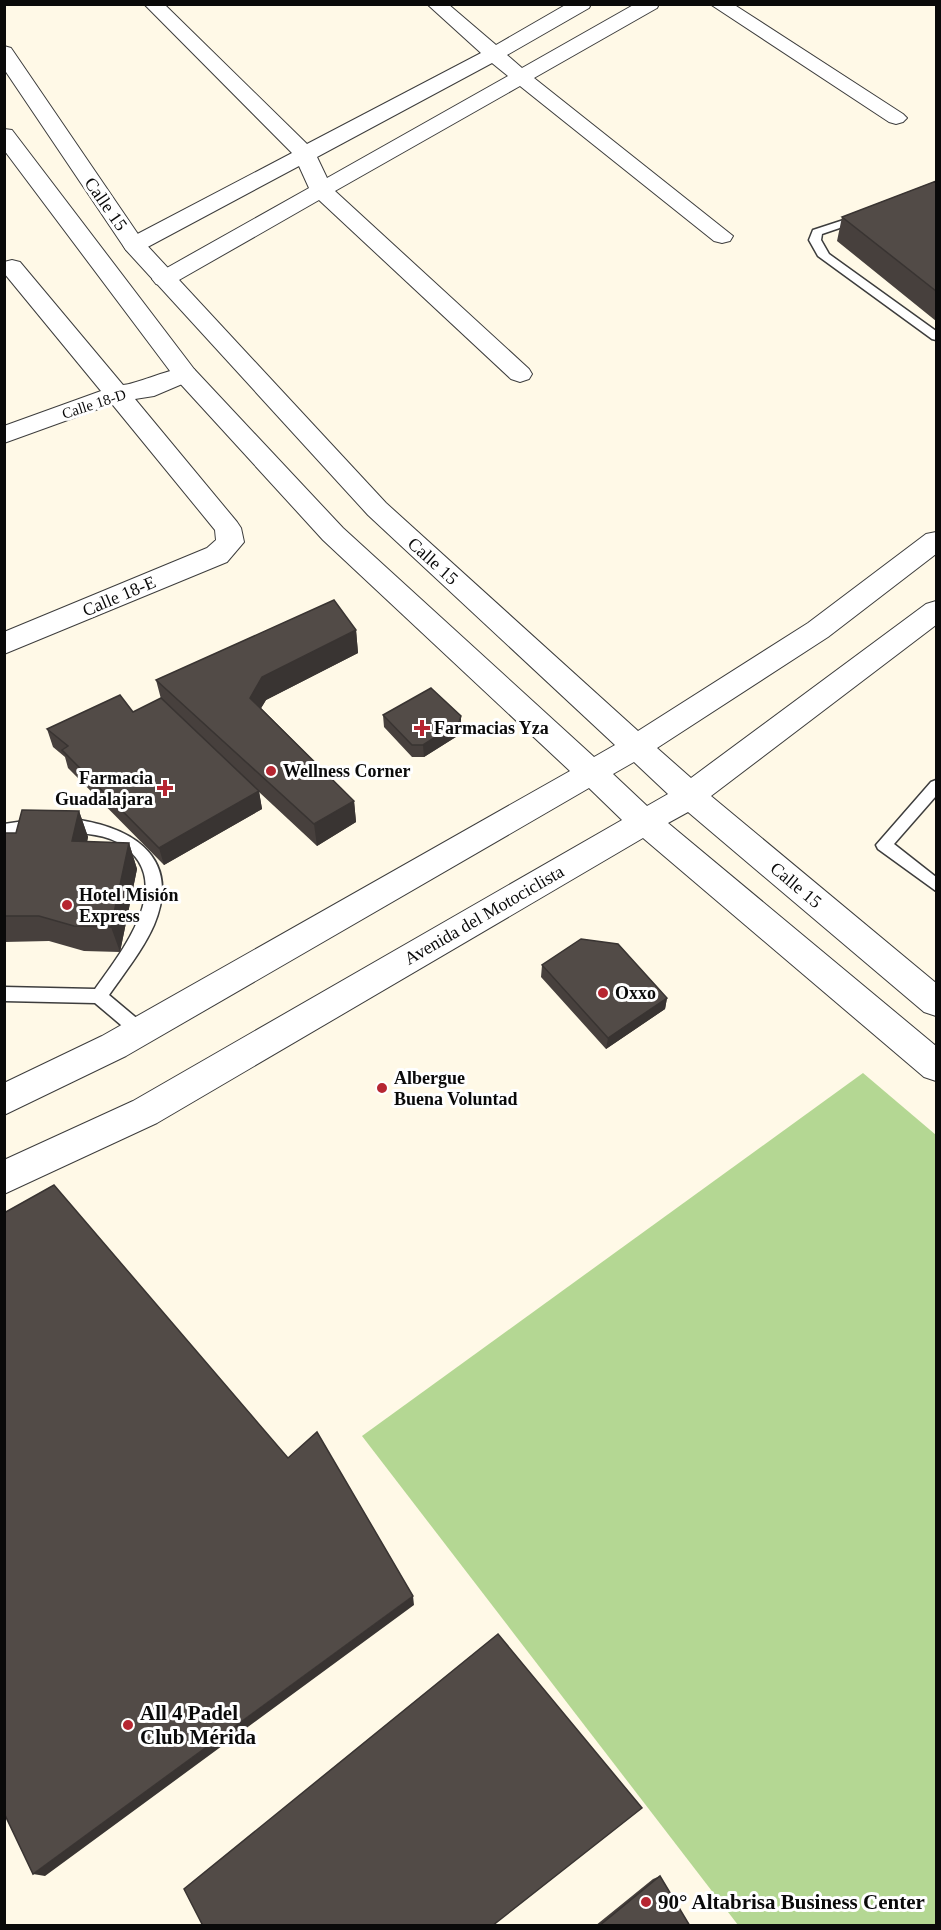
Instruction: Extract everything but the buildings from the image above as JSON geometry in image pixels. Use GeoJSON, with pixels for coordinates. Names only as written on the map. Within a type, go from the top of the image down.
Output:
{"type":"FeatureCollection","features":[{"type":"Feature","properties":{"kind":"street"},"geometry":{"type":"LineString","coordinates":[[436,4],[522,78],[722,236]]}},
{"type":"Feature","properties":{"kind":"street"},"geometry":{"type":"LineString","coordinates":[[134,245],[494,54],[582,4]]}},
{"type":"Feature","properties":{"kind":"street"},"geometry":{"type":"LineString","coordinates":[[164,279],[650,4]]}},
{"type":"Feature","properties":{"kind":"street"},"geometry":{"type":"LineString","coordinates":[[719,4],[896,118]]}},
{"type":"Feature","properties":{"kind":"street"},"geometry":{"type":"LineString","coordinates":[[153,5],[305,154],[321,190],[520,374]]}},
{"type":"Feature","properties":{"kind":"street","name":"Calle 15"},"geometry":{"type":"LineString","coordinates":[[4,52],[134,245],[376,509],[689,795],[936,1002]]}},
{"type":"Feature","properties":{"kind":"street"},"geometry":{"type":"LineString","coordinates":[[4,135],[185,374],[333,534],[645,822],[936,1066]]}},
{"type":"Feature","properties":{"kind":"street"},"geometry":{"type":"LineString","coordinates":[[16,266],[116,394]]}},
{"type":"Feature","properties":{"kind":"street","name":"Calle 18-D"},"geometry":{"type":"LineString","coordinates":[[4,435],[116,394],[145,390],[185,374]]}},
{"type":"Feature","properties":{"kind":"street","name":"Calle 18-E"},"geometry":{"type":"LineString","coordinates":[[4,644],[218,555],[230,542],[228,528],[116,394]]}},
{"type":"Feature","properties":{"kind":"street"},"geometry":{"type":"LineString","coordinates":[[4,1100],[114,1046],[636,747],[818,630],[936,541]]}},
{"type":"Feature","properties":{"kind":"street","name":"Avenida del Motociclista"},"geometry":{"type":"LineString","coordinates":[[4,1178],[146,1112],[645,822],[689,795],[936,611]]}},
{"type":"Feature","properties":{"kind":"lane"},"geometry":{"type":"LineString","coordinates":[[872,213],[817,232],[815,240],[824,256],[936,336]]}},
{"type":"Feature","properties":{"kind":"lane"},"geometry":{"type":"LineString","coordinates":[[936,786],[884,845],[936,885]]}},
{"type":"Feature","properties":{"kind":"lane"},"geometry":{"type":"LineString","coordinates":[[4,830],[56,824],[93,827],[126,838],[150,868],[153,896],[146,923],[99,996]]}},
{"type":"Feature","properties":{"kind":"lane"},"geometry":{"type":"LineString","coordinates":[[4,994],[99,996],[140,1031]]}},
{"type":"Feature","properties":{"kind":"green space"},"geometry":{"type":"Polygon","coordinates":[[[863,1073],[936,1135],[936,1925],[738,1925],[362,1436],[863,1073]]]}},
{"type":"Feature","properties":{"kind":"place","name":"Farmacias Yza"},"geometry":{"type":"Point","coordinates":[422,728]}},
{"type":"Feature","properties":{"kind":"place","name":"Wellness Corner"},"geometry":{"type":"Point","coordinates":[271,771]}},
{"type":"Feature","properties":{"kind":"place","name":"Farmacia Guadalajara"},"geometry":{"type":"Point","coordinates":[165,788]}},
{"type":"Feature","properties":{"kind":"place","name":"Hotel Misión Express"},"geometry":{"type":"Point","coordinates":[67,905]}},
{"type":"Feature","properties":{"kind":"place","name":"Oxxo"},"geometry":{"type":"Point","coordinates":[603,993]}},
{"type":"Feature","properties":{"kind":"place","name":"Albergue Buena Voluntad"},"geometry":{"type":"Point","coordinates":[382,1088]}},
{"type":"Feature","properties":{"kind":"place","name":"All 4 Padel Club Mérida"},"geometry":{"type":"Point","coordinates":[128,1725]}},
{"type":"Feature","properties":{"kind":"place","name":"90° Altabrisa Business Center"},"geometry":{"type":"Point","coordinates":[646,1902]}}]}
